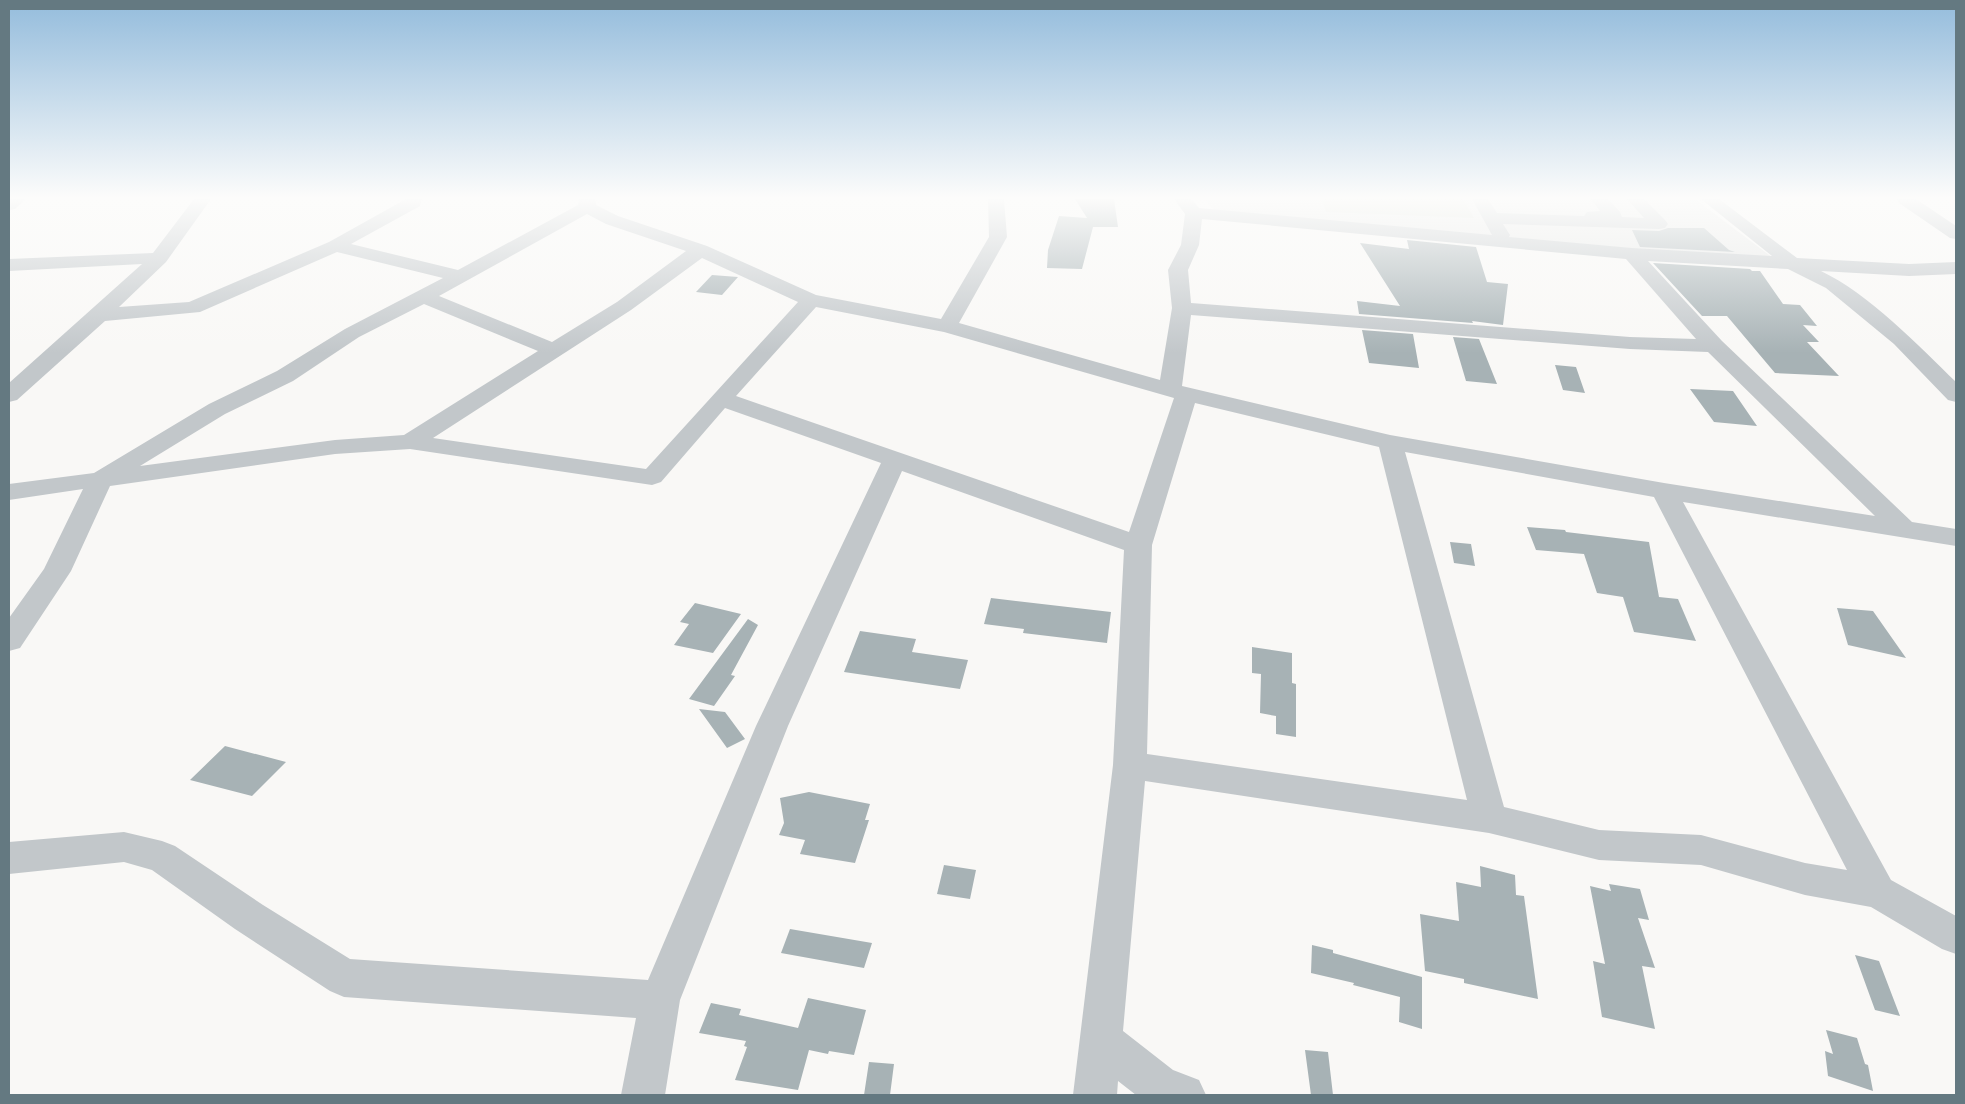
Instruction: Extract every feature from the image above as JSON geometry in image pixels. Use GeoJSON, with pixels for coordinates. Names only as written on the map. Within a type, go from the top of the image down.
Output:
{"type":"FeatureCollection","features":[{"type":"Feature","properties":{"kind":"street"},"geometry":{"type":"LineString","coordinates":[[9,395],[135,283],[165,251]]}},
{"type":"Feature","properties":{"kind":"street"},"geometry":{"type":"LineString","coordinates":[[100,315],[193,308],[325,251]]}},
{"type":"Feature","properties":{"kind":"street"},"geometry":{"type":"LineString","coordinates":[[354,251],[458,276]]}},
{"type":"Feature","properties":{"kind":"street"},"geometry":{"type":"LineString","coordinates":[[9,640],[57,571],[100,480],[217,410],[285,376],[352,333],[423,297],[503,251]]}},
{"type":"Feature","properties":{"kind":"street"},"geometry":{"type":"LineString","coordinates":[[410,442],[624,306],[699,251]]}},
{"type":"Feature","properties":{"kind":"street"},"geometry":{"type":"LineString","coordinates":[[701,251],[811,300],[947,326],[1178,391],[1390,442],[1664,491],[1956,537]]}},
{"type":"Feature","properties":{"kind":"street"},"geometry":{"type":"LineString","coordinates":[[947,326],[990,251]]}},
{"type":"Feature","properties":{"kind":"street"},"geometry":{"type":"LineString","coordinates":[[1095,1095],[1130,765],[1138,545],[1178,391],[1182,308],[1178,270],[1187,251]]}},
{"type":"Feature","properties":{"kind":"street"},"geometry":{"type":"LineString","coordinates":[[1595,251],[1910,270],[1956,268]]}},
{"type":"Feature","properties":{"kind":"street"},"geometry":{"type":"LineString","coordinates":[[1776,251],[1793,264],[1833,284],[1901,340],[1956,395]]}},
{"type":"Feature","properties":{"kind":"street"},"geometry":{"type":"LineString","coordinates":[[1632,254],[1714,346],[1903,528]]}},
{"type":"Feature","properties":{"kind":"street"},"geometry":{"type":"LineString","coordinates":[[9,265],[159,258]]}},
{"type":"Feature","properties":{"kind":"street"},"geometry":{"type":"LineString","coordinates":[[423,297],[555,350]]}},
{"type":"Feature","properties":{"kind":"street"},"geometry":{"type":"LineString","coordinates":[[9,492],[335,447],[410,442],[652,477],[811,300]]}},
{"type":"Feature","properties":{"kind":"street"},"geometry":{"type":"LineString","coordinates":[[1182,308],[1630,343],[1714,346]]}},
{"type":"Feature","properties":{"kind":"street"},"geometry":{"type":"LineString","coordinates":[[721,399],[1138,545]]}},
{"type":"Feature","properties":{"kind":"street"},"geometry":{"type":"LineString","coordinates":[[1390,442],[1489,818]]}},
{"type":"Feature","properties":{"kind":"street"},"geometry":{"type":"LineString","coordinates":[[643,1095],[660,1000],[772,726],[895,460]]}},
{"type":"Feature","properties":{"kind":"street"},"geometry":{"type":"LineString","coordinates":[[1664,491],[1878,892]]}},
{"type":"Feature","properties":{"kind":"street"},"geometry":{"type":"LineString","coordinates":[[1130,765],[1489,818],[1599,845],[1701,850],[1805,879],[1878,892],[1956,936]]}},
{"type":"Feature","properties":{"kind":"street"},"geometry":{"type":"LineString","coordinates":[[9,858],[124,847],[162,857],[249,917],[344,978],[660,1000]]}},
{"type":"Feature","properties":{"kind":"street"},"geometry":{"type":"LineString","coordinates":[[1101,1040],[1161,1088],[1184,1095]]}},
{"type":"Feature","properties":{"kind":"shaded area"},"geometry":{"type":"Polygon","coordinates":[[[1657,251],[1763,251],[1777,261],[1657,251]]]}},
{"type":"Feature","properties":{"kind":"building"},"geometry":{"type":"Polygon","coordinates":[[[1048,251],[1087,251],[1082,269],[1047,268],[1048,251]]]}},
{"type":"Feature","properties":{"kind":"building"},"geometry":{"type":"Polygon","coordinates":[[[1365,251],[1477,251],[1487,282],[1508,284],[1503,325],[1472,321],[1473,323],[1359,314],[1357,301],[1400,306],[1365,251]]]}},
{"type":"Feature","properties":{"kind":"building"},"geometry":{"type":"Polygon","coordinates":[[[1707,251],[1731,251],[1735,252],[1707,251]]]}},
{"type":"Feature","properties":{"kind":"building"},"geometry":{"type":"Polygon","coordinates":[[[1653,263],[1760,271],[1783,304],[1800,305],[1817,326],[1803,325],[1819,342],[1807,342],[1839,376],[1775,373],[1727,316],[1702,316],[1653,263]]]}},
{"type":"Feature","properties":{"kind":"building"},"geometry":{"type":"Polygon","coordinates":[[[712,275],[738,277],[722,295],[696,292],[712,275]]]}},
{"type":"Feature","properties":{"kind":"building"},"geometry":{"type":"Polygon","coordinates":[[[1362,330],[1413,334],[1419,368],[1369,363],[1362,330]]]}},
{"type":"Feature","properties":{"kind":"building"},"geometry":{"type":"Polygon","coordinates":[[[1453,337],[1479,339],[1497,384],[1466,381],[1453,337]]]}},
{"type":"Feature","properties":{"kind":"building"},"geometry":{"type":"Polygon","coordinates":[[[1555,365],[1576,367],[1585,393],[1563,390],[1555,365]]]}},
{"type":"Feature","properties":{"kind":"building"},"geometry":{"type":"Polygon","coordinates":[[[1690,389],[1733,391],[1757,426],[1714,422],[1690,389]]]}},
{"type":"Feature","properties":{"kind":"building"},"geometry":{"type":"Polygon","coordinates":[[[1527,527],[1565,530],[1566,532],[1649,542],[1659,597],[1678,599],[1696,641],[1634,632],[1623,597],[1597,593],[1584,554],[1536,550],[1527,527]]]}},
{"type":"Feature","properties":{"kind":"building"},"geometry":{"type":"Polygon","coordinates":[[[1450,542],[1471,544],[1475,566],[1454,563],[1450,542]]]}},
{"type":"Feature","properties":{"kind":"building"},"geometry":{"type":"Polygon","coordinates":[[[991,598],[1111,612],[1107,643],[1023,633],[1024,629],[984,624],[991,598]]]}},
{"type":"Feature","properties":{"kind":"building"},"geometry":{"type":"Polygon","coordinates":[[[695,603],[741,614],[713,653],[674,645],[689,624],[680,622],[695,603]]]}},
{"type":"Feature","properties":{"kind":"building"},"geometry":{"type":"Polygon","coordinates":[[[1837,608],[1873,611],[1906,658],[1848,645],[1837,608]]]}},
{"type":"Feature","properties":{"kind":"building"},"geometry":{"type":"Polygon","coordinates":[[[748,619],[758,625],[731,675],[735,676],[714,706],[689,699],[748,619]]]}},
{"type":"Feature","properties":{"kind":"building"},"geometry":{"type":"Polygon","coordinates":[[[860,631],[916,639],[912,652],[968,660],[960,689],[844,672],[860,631]]]}},
{"type":"Feature","properties":{"kind":"building"},"geometry":{"type":"Polygon","coordinates":[[[1252,647],[1292,653],[1292,683],[1296,684],[1296,737],[1276,734],[1276,716],[1260,713],[1261,674],[1252,673],[1252,647]]]}},
{"type":"Feature","properties":{"kind":"building"},"geometry":{"type":"Polygon","coordinates":[[[699,709],[725,712],[745,739],[727,748],[699,709]]]}},
{"type":"Feature","properties":{"kind":"building"},"geometry":{"type":"Polygon","coordinates":[[[225,746],[286,762],[252,796],[190,780],[225,746]]]}},
{"type":"Feature","properties":{"kind":"building"},"geometry":{"type":"Polygon","coordinates":[[[809,792],[870,804],[865,820],[869,820],[855,863],[800,854],[805,840],[779,835],[784,823],[780,798],[809,792]]]}},
{"type":"Feature","properties":{"kind":"building"},"geometry":{"type":"Polygon","coordinates":[[[944,865],[976,870],[970,899],[937,894],[944,865]]]}},
{"type":"Feature","properties":{"kind":"building"},"geometry":{"type":"Polygon","coordinates":[[[1480,866],[1515,875],[1516,895],[1524,896],[1538,999],[1464,983],[1464,979],[1425,971],[1420,914],[1459,921],[1456,882],[1481,887],[1480,866]]]}},
{"type":"Feature","properties":{"kind":"building"},"geometry":{"type":"Polygon","coordinates":[[[1609,884],[1640,889],[1649,920],[1638,918],[1655,968],[1642,966],[1655,1029],[1602,1017],[1593,961],[1605,964],[1590,886],[1611,891],[1609,884]]]}},
{"type":"Feature","properties":{"kind":"building"},"geometry":{"type":"Polygon","coordinates":[[[790,929],[872,943],[864,968],[781,953],[790,929]]]}},
{"type":"Feature","properties":{"kind":"building"},"geometry":{"type":"Polygon","coordinates":[[[1312,945],[1333,950],[1333,953],[1422,977],[1422,1029],[1399,1022],[1400,997],[1353,985],[1354,983],[1311,973],[1312,945]]]}},
{"type":"Feature","properties":{"kind":"building"},"geometry":{"type":"Polygon","coordinates":[[[1855,955],[1879,961],[1900,1016],[1875,1010],[1855,955]]]}},
{"type":"Feature","properties":{"kind":"building"},"geometry":{"type":"Polygon","coordinates":[[[808,998],[866,1010],[854,1055],[829,1051],[828,1054],[809,1050],[798,1090],[735,1080],[747,1047],[744,1046],[746,1041],[699,1033],[711,1003],[741,1009],[739,1015],[798,1028],[808,998]]]}},
{"type":"Feature","properties":{"kind":"building"},"geometry":{"type":"Polygon","coordinates":[[[1826,1030],[1857,1038],[1865,1064],[1868,1065],[1873,1091],[1828,1076],[1825,1051],[1833,1054],[1826,1030]]]}},
{"type":"Feature","properties":{"kind":"building"},"geometry":{"type":"Polygon","coordinates":[[[1305,1050],[1328,1052],[1333,1095],[1311,1095],[1305,1050]]]}},
{"type":"Feature","properties":{"kind":"building"},"geometry":{"type":"Polygon","coordinates":[[[869,1062],[894,1064],[890,1095],[864,1095],[869,1062]]]}}]}
